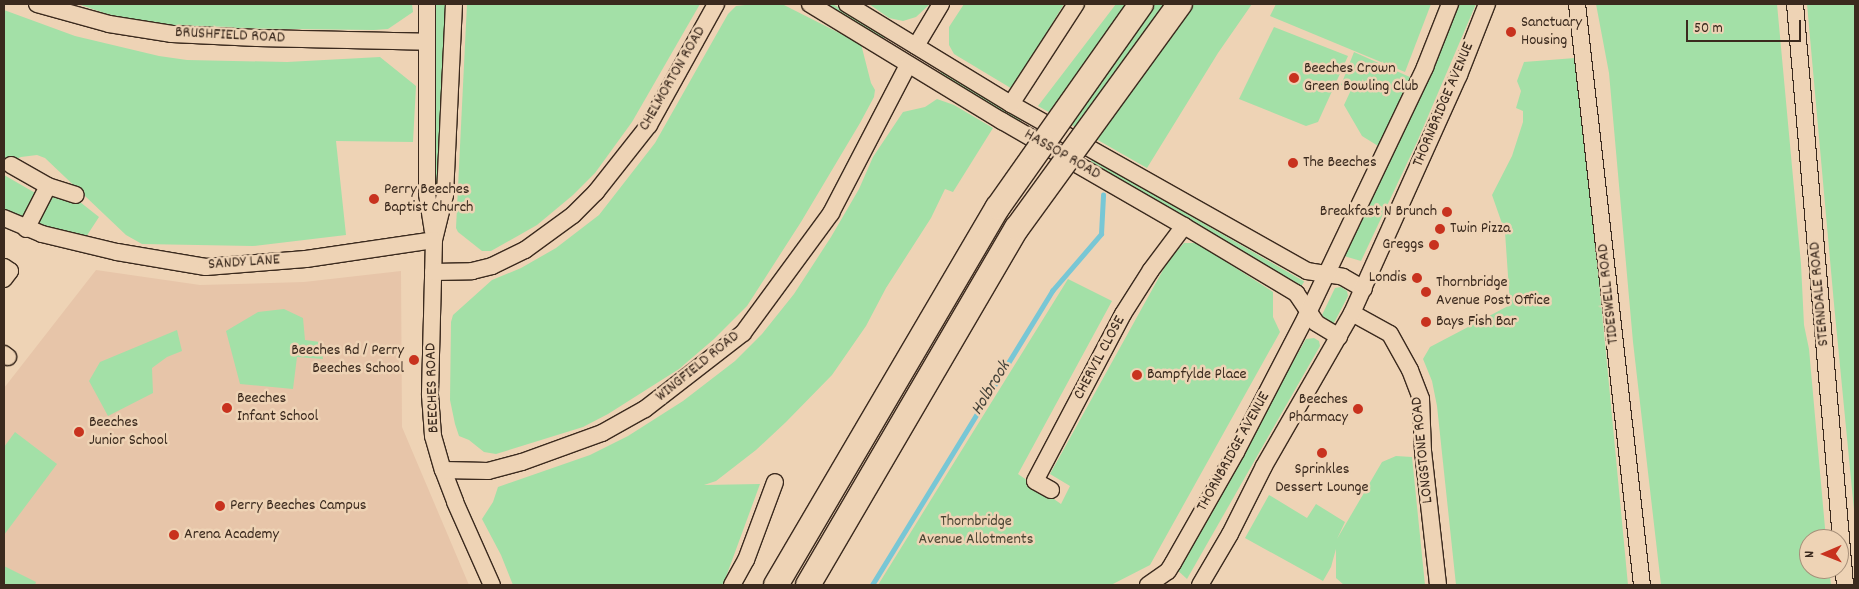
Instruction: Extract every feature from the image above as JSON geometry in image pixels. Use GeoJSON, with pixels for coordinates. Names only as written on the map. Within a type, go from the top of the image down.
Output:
{"type":"FeatureCollection","features":[{"type":"Feature","properties":{"kind":"highway"},"geometry":{"type":"LineString","coordinates":[[776,585],[998,207],[1141,4]]}},
{"type":"Feature","properties":{"kind":"highway"},"geometry":{"type":"LineString","coordinates":[[808,585],[1018,228],[1180,4]]}},
{"type":"Feature","properties":{"kind":"street","name":"BRUSHFIELD ROAD"},"geometry":{"type":"LineString","coordinates":[[37,4],[109,24],[172,34],[427,42]]}},
{"type":"Feature","properties":{"kind":"street","name":"BEECHES ROAD"},"geometry":{"type":"LineString","coordinates":[[427,4],[427,194],[434,240]]}},
{"type":"Feature","properties":{"kind":"street","name":"BEECHES ROAD"},"geometry":{"type":"LineString","coordinates":[[454,4],[445,195],[434,240],[432,272],[430,395],[433,436],[443,470],[455,502],[492,585]]}},
{"type":"Feature","properties":{"kind":"street","name":"CHELMORTON ROAD"},"geometry":{"type":"LineString","coordinates":[[432,272],[457,272],[492,266],[525,250],[573,215],[596,192],[649,125],[716,4]]}},
{"type":"Feature","properties":{"kind":"street","name":"HASSOP ROAD"},"geometry":{"type":"LineString","coordinates":[[810,4],[908,66],[1296,293],[1309,311]]}},
{"type":"Feature","properties":{"kind":"street","name":"HASSOP ROAD"},"geometry":{"type":"LineString","coordinates":[[847,4],[1011,104],[1307,271],[1328,274]]}},
{"type":"Feature","properties":{"kind":"street"},"geometry":{"type":"LineString","coordinates":[[916,46],[942,4]]}},
{"type":"Feature","properties":{"kind":"street"},"geometry":{"type":"LineString","coordinates":[[1011,104],[1076,4]]}},
{"type":"Feature","properties":{"kind":"street","name":"THORNBRIDGE AVENUE"},"geometry":{"type":"LineString","coordinates":[[1148,585],[1168,571],[1236,452],[1328,274],[1425,67],[1450,4]]}},
{"type":"Feature","properties":{"kind":"street","name":"THORNBRIDGE AVENUE"},"geometry":{"type":"LineString","coordinates":[[1200,585],[1230,534],[1264,466],[1340,337],[1364,289],[1459,75],[1487,4]]}},
{"type":"Feature","properties":{"kind":"street","name":"TIDESWELL ROAD"},"geometry":{"type":"LineString","coordinates":[[1577,4],[1642,585]]}},
{"type":"Feature","properties":{"kind":"street","name":"STERNDALE ROAD"},"geometry":{"type":"LineString","coordinates":[[1795,4],[1845,585]]}},
{"type":"Feature","properties":{"kind":"street","name":"WINGFIELD ROAD"},"geometry":{"type":"LineString","coordinates":[[443,470],[488,471],[522,462],[602,433],[645,409],[742,333],[831,213],[908,66]]}},
{"type":"Feature","properties":{"kind":"street"},"geometry":{"type":"LineString","coordinates":[[10,165],[48,186],[76,195]]}},
{"type":"Feature","properties":{"kind":"street"},"geometry":{"type":"LineString","coordinates":[[26,229],[48,186]]}},
{"type":"Feature","properties":{"kind":"street","name":"SANDY LANE"},"geometry":{"type":"LineString","coordinates":[[4,218],[26,229],[117,252],[206,266],[306,258],[434,240]]}},
{"type":"Feature","properties":{"kind":"street","name":"CHERVIL CLOSE"},"geometry":{"type":"LineString","coordinates":[[1051,490],[1035,481],[1119,322],[1151,270],[1184,226]]}},
{"type":"Feature","properties":{"kind":"street"},"geometry":{"type":"LineString","coordinates":[[1328,274],[1343,277],[1364,289]]}},
{"type":"Feature","properties":{"kind":"street"},"geometry":{"type":"LineString","coordinates":[[1309,311],[1316,323],[1340,337]]}},
{"type":"Feature","properties":{"kind":"street","name":"LONGSTONE ROAD"},"geometry":{"type":"LineString","coordinates":[[1352,313],[1390,334],[1410,370],[1421,400],[1423,451],[1438,585]]}},
{"type":"Feature","properties":{"kind":"street"},"geometry":{"type":"LineString","coordinates":[[732,585],[746,560],[775,482]]}},
{"type":"Feature","properties":{"kind":"street"},"geometry":{"type":"LineString","coordinates":[[1154,585],[1161,585]]}},
{"type":"Feature","properties":{"kind":"shaded area","name":"Perry Beeches Campus"},"geometry":{"type":"Polygon","coordinates":[[[96,270],[200,285],[304,282],[401,271],[402,427],[469,585],[4,585],[4,388],[96,270]]]}},
{"type":"Feature","properties":{"kind":"green space"},"geometry":{"type":"Polygon","coordinates":[[[78,4],[412,4],[413,12],[388,29],[223,28],[176,26],[141,21],[107,14],[78,4]]]}},
{"type":"Feature","properties":{"kind":"green space"},"geometry":{"type":"Polygon","coordinates":[[[432,4],[446,4],[437,212],[433,209],[432,4]]]}},
{"type":"Feature","properties":{"kind":"green space"},"geometry":{"type":"Polygon","coordinates":[[[467,4],[700,4],[632,122],[595,173],[573,195],[537,225],[491,251],[482,251],[458,232],[456,228],[467,4]]]}},
{"type":"Feature","properties":{"kind":"green space"},"geometry":{"type":"Polygon","coordinates":[[[782,4],[861,44],[871,83],[875,90],[874,97],[860,123],[801,222],[747,306],[714,339],[679,369],[608,414],[583,427],[496,454],[484,452],[469,440],[459,436],[450,400],[451,322],[453,315],[492,280],[521,268],[556,248],[599,215],[655,143],[728,14],[736,6],[782,4]]]}},
{"type":"Feature","properties":{"kind":"green space"},"geometry":{"type":"Polygon","coordinates":[[[821,4],[833,4],[885,37],[881,42],[821,4]]]}},
{"type":"Feature","properties":{"kind":"green space"},"geometry":{"type":"Polygon","coordinates":[[[869,4],[930,4],[916,17],[903,21],[889,18],[869,4]]]}},
{"type":"Feature","properties":{"kind":"green space"},"geometry":{"type":"Polygon","coordinates":[[[964,4],[1064,4],[1053,22],[1049,34],[1014,90],[954,54],[949,45],[949,27],[964,4]]]}},
{"type":"Feature","properties":{"kind":"green space"},"geometry":{"type":"Polygon","coordinates":[[[1116,4],[1252,4],[1218,53],[1147,168],[1038,106],[1116,4]]]}},
{"type":"Feature","properties":{"kind":"green space"},"geometry":{"type":"Polygon","coordinates":[[[1276,4],[1431,4],[1405,72],[1270,16],[1276,4]]]}},
{"type":"Feature","properties":{"kind":"green space"},"geometry":{"type":"Polygon","coordinates":[[[1456,4],[1476,4],[1417,142],[1361,261],[1344,256],[1456,4]]]}},
{"type":"Feature","properties":{"kind":"green space"},"geometry":{"type":"Polygon","coordinates":[[[1596,4],[1777,4],[1801,264],[1804,325],[1809,349],[1825,529],[1799,529],[1799,579],[1830,579],[1831,585],[1661,585],[1633,342],[1609,73],[1596,4]]]}},
{"type":"Feature","properties":{"kind":"green space"},"geometry":{"type":"Polygon","coordinates":[[[1807,4],[1855,4],[1855,520],[1834,304],[1807,4]]]}},
{"type":"Feature","properties":{"kind":"green space"},"geometry":{"type":"Polygon","coordinates":[[[4,10],[75,36],[159,56],[187,60],[287,62],[380,57],[416,86],[413,142],[336,141],[346,235],[253,246],[142,244],[126,235],[45,158],[37,155],[21,157],[4,165],[4,10]]]}},
{"type":"Feature","properties":{"kind":"green space","name":"Beeches Crown Green Bowling Club"},"geometry":{"type":"Polygon","coordinates":[[[1274,27],[1348,56],[1318,122],[1306,126],[1239,99],[1274,27]]]}},
{"type":"Feature","properties":{"kind":"green space"},"geometry":{"type":"Polygon","coordinates":[[[1354,52],[1412,78],[1383,149],[1362,136],[1344,105],[1351,90],[1341,85],[1354,52]]]}},
{"type":"Feature","properties":{"kind":"green space"},"geometry":{"type":"Polygon","coordinates":[[[1575,58],[1600,290],[1628,585],[1456,585],[1437,406],[1432,381],[1423,359],[1430,347],[1510,305],[1505,232],[1492,195],[1512,156],[1523,122],[1523,111],[1516,108],[1521,91],[1517,81],[1524,62],[1575,58]]]}},
{"type":"Feature","properties":{"kind":"green space"},"geometry":{"type":"Polygon","coordinates":[[[942,70],[1024,116],[1019,123],[939,75],[942,70]]]}},
{"type":"Feature","properties":{"kind":"green space"},"geometry":{"type":"Polygon","coordinates":[[[937,99],[954,105],[993,128],[953,192],[945,189],[931,218],[886,288],[866,326],[832,375],[756,450],[716,481],[704,485],[760,484],[723,585],[513,585],[501,555],[482,519],[493,502],[498,487],[590,455],[628,436],[683,401],[735,361],[762,334],[794,294],[859,189],[873,157],[903,112],[925,107],[937,99]]]}},
{"type":"Feature","properties":{"kind":"green space"},"geometry":{"type":"Polygon","coordinates":[[[1092,159],[1304,282],[1302,286],[1090,163],[1092,159]]]}},
{"type":"Feature","properties":{"kind":"green space"},"geometry":{"type":"Polygon","coordinates":[[[4,175],[37,194],[21,220],[4,212],[4,175]]]}},
{"type":"Feature","properties":{"kind":"green space"},"geometry":{"type":"Polygon","coordinates":[[[53,196],[72,203],[80,202],[99,217],[84,240],[34,224],[44,201],[53,196]]]}},
{"type":"Feature","properties":{"kind":"green space","name":"Thornbridge Avenue Allotments"},"geometry":{"type":"Polygon","coordinates":[[[1184,243],[1197,243],[1273,292],[1273,317],[1280,332],[1150,565],[1111,585],[878,585],[1068,279],[1112,301],[1018,474],[1061,504],[1070,486],[1050,474],[1168,261],[1184,243]]]}},
{"type":"Feature","properties":{"kind":"green space"},"geometry":{"type":"Polygon","coordinates":[[[1341,287],[1347,291],[1348,296],[1334,323],[1329,324],[1322,315],[1335,288],[1341,287]]]}},
{"type":"Feature","properties":{"kind":"green space"},"geometry":{"type":"Polygon","coordinates":[[[284,309],[303,318],[305,340],[320,342],[323,359],[297,357],[293,389],[240,384],[226,331],[258,312],[284,309]]]}},
{"type":"Feature","properties":{"kind":"green space"},"geometry":{"type":"Polygon","coordinates":[[[177,330],[182,351],[167,357],[152,368],[153,393],[108,416],[89,381],[100,362],[177,330]]]}},
{"type":"Feature","properties":{"kind":"green space"},"geometry":{"type":"Polygon","coordinates":[[[1314,338],[1319,341],[1320,346],[1187,579],[1175,568],[1306,339],[1314,338]]]}},
{"type":"Feature","properties":{"kind":"green space"},"geometry":{"type":"Polygon","coordinates":[[[15,432],[57,464],[4,535],[4,447],[15,432]]]}},
{"type":"Feature","properties":{"kind":"green space"},"geometry":{"type":"Polygon","coordinates":[[[1396,456],[1412,457],[1425,585],[1344,585],[1336,578],[1336,549],[1331,567],[1323,581],[1245,538],[1269,495],[1307,518],[1316,504],[1345,522],[1337,539],[1382,462],[1396,456]]]}},
{"type":"Feature","properties":{"kind":"green space"},"geometry":{"type":"Polygon","coordinates":[[[4,566],[36,582],[35,585],[4,585],[4,566]]]}},
{"type":"Feature","properties":{"kind":"waterway","name":"Holbrook"},"geometry":{"type":"LineString","coordinates":[[872,585],[1052,291],[1101,234],[1103,195]]}},
{"type":"Feature","properties":{"kind":"place","name":"Sanctuary Housing"},"geometry":{"type":"Point","coordinates":[1511,32]}},
{"type":"Feature","properties":{"kind":"place","name":"Beeches Crown Green Bowling Club"},"geometry":{"type":"Point","coordinates":[1294,78]}},
{"type":"Feature","properties":{"kind":"place","name":"The Beeches"},"geometry":{"type":"Point","coordinates":[1293,163]}},
{"type":"Feature","properties":{"kind":"place","name":"Perry Beeches Baptist Church"},"geometry":{"type":"Point","coordinates":[374,199]}},
{"type":"Feature","properties":{"kind":"place","name":"Breakfast N Brunch"},"geometry":{"type":"Point","coordinates":[1447,212]}},
{"type":"Feature","properties":{"kind":"place","name":"Twin Pizza"},"geometry":{"type":"Point","coordinates":[1440,229]}},
{"type":"Feature","properties":{"kind":"place","name":"Greggs"},"geometry":{"type":"Point","coordinates":[1434,245]}},
{"type":"Feature","properties":{"kind":"place","name":"Londis"},"geometry":{"type":"Point","coordinates":[1417,278]}},
{"type":"Feature","properties":{"kind":"place","name":"Thornbridge Avenue Post Office"},"geometry":{"type":"Point","coordinates":[1426,292]}},
{"type":"Feature","properties":{"kind":"place","name":"Bays Fish Bar"},"geometry":{"type":"Point","coordinates":[1426,322]}},
{"type":"Feature","properties":{"kind":"place","name":"Beeches Rd / Perry Beeches School"},"geometry":{"type":"Point","coordinates":[414,360]}},
{"type":"Feature","properties":{"kind":"place","name":"Bampfylde Place"},"geometry":{"type":"Point","coordinates":[1137,375]}},
{"type":"Feature","properties":{"kind":"place","name":"Beeches Infant School"},"geometry":{"type":"Point","coordinates":[227,408]}},
{"type":"Feature","properties":{"kind":"place","name":"Beeches Pharmacy"},"geometry":{"type":"Point","coordinates":[1358,409]}},
{"type":"Feature","properties":{"kind":"place","name":"Beeches Junior School"},"geometry":{"type":"Point","coordinates":[79,432]}},
{"type":"Feature","properties":{"kind":"place","name":"Sprinkles Dessert Lounge"},"geometry":{"type":"Point","coordinates":[1322,453]}},
{"type":"Feature","properties":{"kind":"place","name":"Perry Beeches Campus"},"geometry":{"type":"Point","coordinates":[220,506]}},
{"type":"Feature","properties":{"kind":"place","name":"Arena Academy"},"geometry":{"type":"Point","coordinates":[174,535]}}]}
